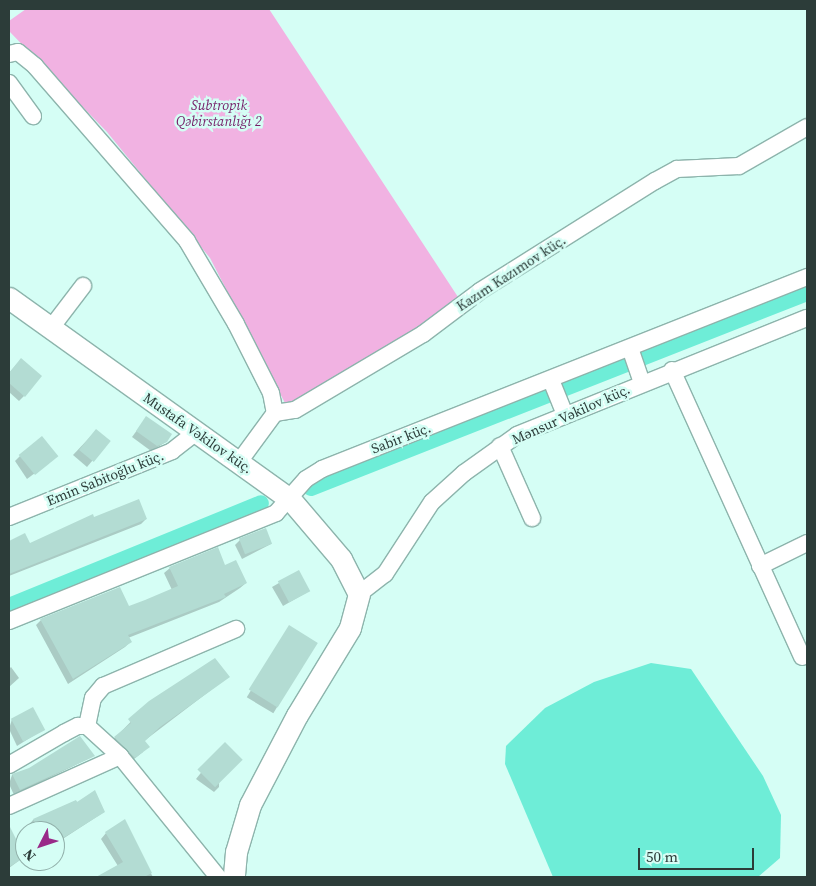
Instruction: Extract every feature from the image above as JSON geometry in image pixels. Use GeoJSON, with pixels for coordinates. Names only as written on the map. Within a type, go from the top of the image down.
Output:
{"type":"FeatureCollection","features":[{"type":"Feature","properties":{"kind":"street"},"geometry":{"type":"LineString","coordinates":[[9,54],[18,52],[35,66],[187,241],[240,332],[271,393],[275,412],[239,462]]}},
{"type":"Feature","properties":{"kind":"street"},"geometry":{"type":"LineString","coordinates":[[9,83],[33,116]]}},
{"type":"Feature","properties":{"kind":"street","name":"Kazım Kazımov küç."},"geometry":{"type":"LineString","coordinates":[[275,412],[295,410],[422,334],[480,291],[677,169],[739,166],[807,127]]}},
{"type":"Feature","properties":{"kind":"street","name":"Sabir küç."},"geometry":{"type":"LineString","coordinates":[[9,621],[266,518],[276,513],[306,479],[322,469],[551,380],[807,277]]}},
{"type":"Feature","properties":{"kind":"street"},"geometry":{"type":"LineString","coordinates":[[51,328],[83,286]]}},
{"type":"Feature","properties":{"kind":"street","name":"Mustafa Vəkilov küç."},"geometry":{"type":"LineString","coordinates":[[9,298],[290,499],[341,559],[359,594]]}},
{"type":"Feature","properties":{"kind":"street","name":"Mənsur Vəkilov küç."},"geometry":{"type":"LineString","coordinates":[[359,594],[384,574],[432,502],[500,446],[517,435],[642,382],[807,318]]}},
{"type":"Feature","properties":{"kind":"street"},"geometry":{"type":"LineString","coordinates":[[630,348],[642,382]]}},
{"type":"Feature","properties":{"kind":"street"},"geometry":{"type":"LineString","coordinates":[[672,370],[802,657]]}},
{"type":"Feature","properties":{"kind":"street"},"geometry":{"type":"LineString","coordinates":[[551,380],[565,415]]}},
{"type":"Feature","properties":{"kind":"street","name":"Emin Sabitoğlu küç."},"geometry":{"type":"LineString","coordinates":[[9,517],[172,451],[196,432]]}},
{"type":"Feature","properties":{"kind":"street"},"geometry":{"type":"LineString","coordinates":[[500,446],[532,518]]}},
{"type":"Feature","properties":{"kind":"street"},"geometry":{"type":"LineString","coordinates":[[760,566],[807,543]]}},
{"type":"Feature","properties":{"kind":"street"},"geometry":{"type":"LineString","coordinates":[[234,877],[236,852],[250,805],[297,715],[350,628],[359,594]]}},
{"type":"Feature","properties":{"kind":"street"},"geometry":{"type":"LineString","coordinates":[[87,726],[93,698],[102,686],[236,629]]}},
{"type":"Feature","properties":{"kind":"street"},"geometry":{"type":"LineString","coordinates":[[9,765],[64,733],[78,726],[87,726],[120,756],[218,877]]}},
{"type":"Feature","properties":{"kind":"street"},"geometry":{"type":"LineString","coordinates":[[9,806],[120,756]]}},
{"type":"Feature","properties":{"kind":"green space","name":"Subtropik Qəbirstanlığı 2"},"geometry":{"type":"Polygon","coordinates":[[[26,9],[269,9],[458,297],[416,331],[286,405],[210,258],[107,132],[9,31],[9,21],[26,9]]]}},
{"type":"Feature","properties":{"kind":"shaded area"},"geometry":{"type":"Polygon","coordinates":[[[651,663],[691,669],[763,776],[781,815],[780,858],[758,877],[553,877],[505,764],[506,746],[545,708],[594,682],[651,663]]]}},
{"type":"Feature","properties":{"kind":"building"},"geometry":{"type":"Polygon","coordinates":[[[21,358],[42,376],[25,397],[9,383],[9,373],[21,358]]]}},
{"type":"Feature","properties":{"kind":"building"},"geometry":{"type":"Polygon","coordinates":[[[146,416],[172,434],[167,442],[157,446],[136,431],[146,416]]]}},
{"type":"Feature","properties":{"kind":"building"},"geometry":{"type":"Polygon","coordinates":[[[96,429],[111,441],[94,462],[79,450],[96,429]]]}},
{"type":"Feature","properties":{"kind":"building"},"geometry":{"type":"Polygon","coordinates":[[[42,436],[58,456],[35,475],[19,455],[42,436]]]}},
{"type":"Feature","properties":{"kind":"building"},"geometry":{"type":"Polygon","coordinates":[[[139,499],[147,519],[9,574],[9,541],[25,533],[30,543],[93,514],[94,517],[139,499]]]}},
{"type":"Feature","properties":{"kind":"building"},"geometry":{"type":"Polygon","coordinates":[[[266,528],[272,544],[245,554],[239,538],[266,528]]]}},
{"type":"Feature","properties":{"kind":"building"},"geometry":{"type":"Polygon","coordinates":[[[218,547],[225,565],[236,560],[247,583],[224,594],[226,597],[128,635],[132,642],[73,679],[40,619],[120,587],[129,606],[145,600],[178,586],[169,567],[218,547]]]}},
{"type":"Feature","properties":{"kind":"building"},"geometry":{"type":"Polygon","coordinates":[[[299,570],[310,591],[289,602],[278,581],[299,570]]]}},
{"type":"Feature","properties":{"kind":"building"},"geometry":{"type":"Polygon","coordinates":[[[289,625],[318,643],[278,707],[249,689],[289,625]]]}},
{"type":"Feature","properties":{"kind":"building"},"geometry":{"type":"Polygon","coordinates":[[[215,658],[230,677],[160,727],[145,741],[150,747],[135,758],[114,737],[131,723],[128,719],[149,701],[215,658]]]}},
{"type":"Feature","properties":{"kind":"building"},"geometry":{"type":"Polygon","coordinates":[[[33,707],[45,730],[23,742],[11,719],[33,707]]]}},
{"type":"Feature","properties":{"kind":"building"},"geometry":{"type":"Polygon","coordinates":[[[80,736],[95,756],[20,790],[12,774],[29,768],[80,736]]]}},
{"type":"Feature","properties":{"kind":"building"},"geometry":{"type":"Polygon","coordinates":[[[225,742],[243,760],[215,787],[197,770],[225,742]]]}},
{"type":"Feature","properties":{"kind":"building"},"geometry":{"type":"Polygon","coordinates":[[[95,790],[105,812],[65,837],[65,821],[34,821],[33,819],[76,800],[77,802],[95,790]]]}},
{"type":"Feature","properties":{"kind":"building"},"geometry":{"type":"Polygon","coordinates":[[[125,819],[152,873],[144,877],[96,877],[123,862],[105,832],[125,819]]]}},
{"type":"Feature","properties":{"kind":"building"},"geometry":{"type":"Polygon","coordinates":[[[9,825],[15,837],[15,863],[9,867],[9,825]]]}},
{"type":"Feature","properties":{"kind":"waterway"},"geometry":{"type":"LineString","coordinates":[[311,488],[807,293]]}},
{"type":"Feature","properties":{"kind":"waterway"},"geometry":{"type":"LineString","coordinates":[[9,606],[261,503]]}}]}
